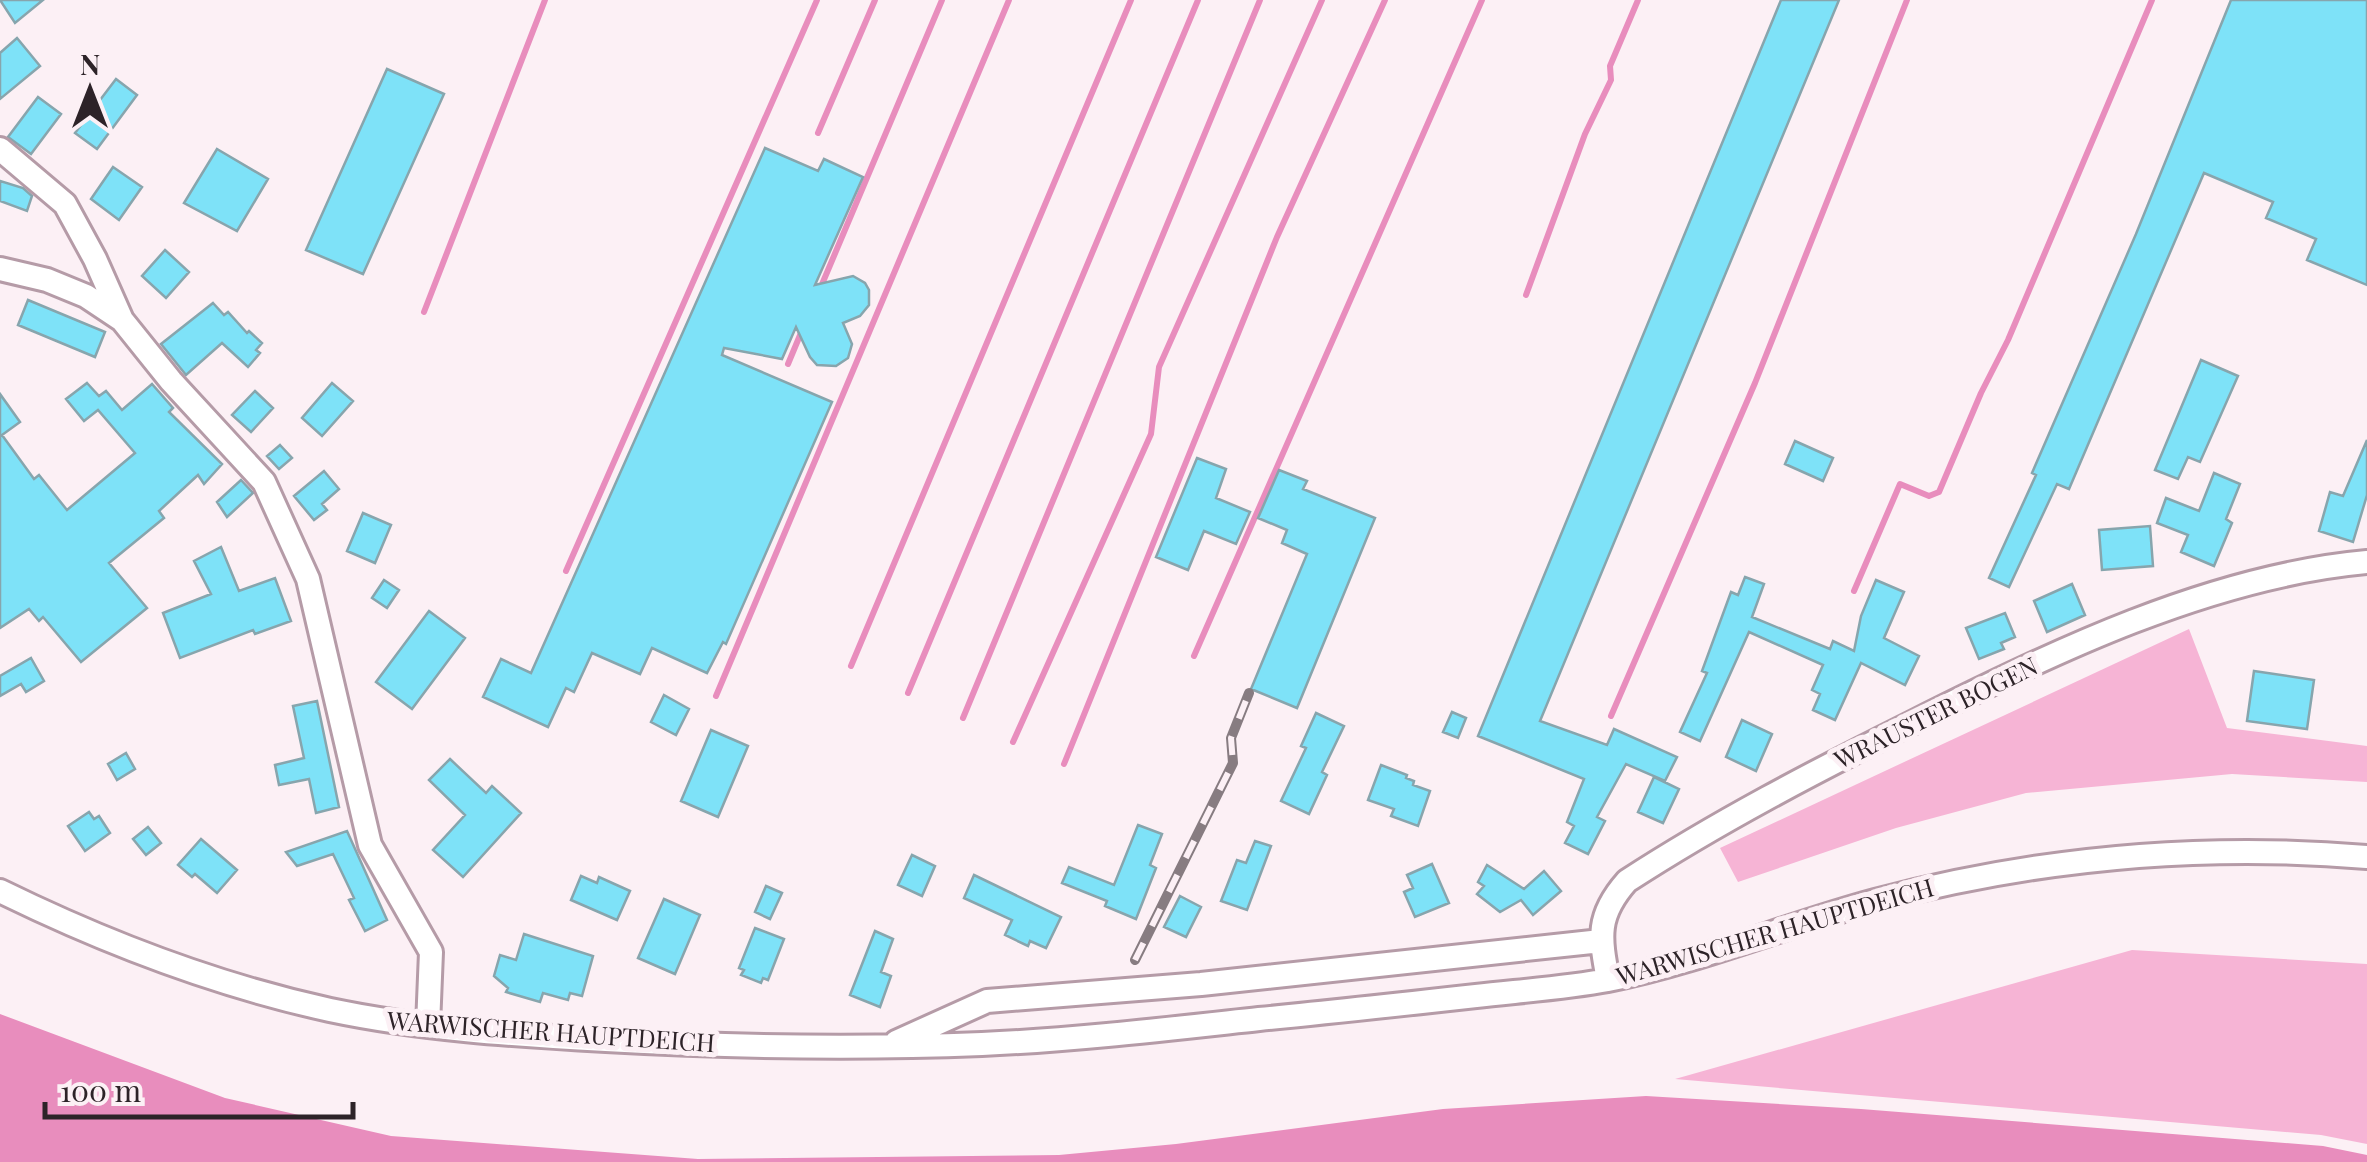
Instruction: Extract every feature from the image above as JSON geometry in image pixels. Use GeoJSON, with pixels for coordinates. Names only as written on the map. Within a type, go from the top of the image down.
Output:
{"type":"FeatureCollection","features":[{"type":"Feature","properties":{"kind":"street"},"geometry":{"type":"LineString","coordinates":[[0,149],[65,204],[122,320],[170,381],[264,482],[308,579],[370,846],[432,952],[428,1026]]}},
{"type":"Feature","properties":{"kind":"street"},"geometry":{"type":"LineString","coordinates":[[0,269],[47,280],[86,296],[122,320]]}},
{"type":"Feature","properties":{"kind":"street","name":"WRAUSTER BOGEN"},"geometry":{"type":"LineString","coordinates":[[1608,980],[1601,941],[1603,918],[1612,898],[1626,882],[1747,808],[1974,692],[2175,607],[2330,565],[2367,562]]}},
{"type":"Feature","properties":{"kind":"street","name":"WARWISCHER HAUPTDEICH"},"geometry":{"type":"LineString","coordinates":[[0,891],[51,916],[174,964],[326,1009],[428,1026],[680,1044],[884,1047],[988,1044],[1169,1028],[1608,980],[1870,902],[1972,876],[2044,865],[2215,850],[2367,857]]}},
{"type":"Feature","properties":{"kind":"street","name":"WARWISCHER HAUPTDEICH"},"geometry":{"type":"LineString","coordinates":[[884,1047],[987,1002],[1218,983],[1601,941]]}},
{"type":"Feature","properties":{"kind":"shaded area"},"geometry":{"type":"Polygon","coordinates":[[[2189,629],[2227,728],[2367,746],[2367,782],[2232,774],[2026,793],[1896,828],[1738,882],[1720,848],[2189,629]]]}},
{"type":"Feature","properties":{"kind":"shaded area"},"geometry":{"type":"Polygon","coordinates":[[[2132,950],[2367,964],[2367,1144],[2321,1135],[1675,1079],[2132,950]]]}},
{"type":"Feature","properties":{"kind":"shaded area"},"geometry":{"type":"Polygon","coordinates":[[[0,1014],[225,1098],[391,1136],[698,1159],[1059,1155],[1443,1109],[1646,1096],[2323,1146],[2367,1155],[2367,1162],[0,1162],[0,1014]]]}},
{"type":"Feature","properties":{"kind":"building"},"geometry":{"type":"Polygon","coordinates":[[[0,0],[43,0],[15,23],[0,0]]]}},
{"type":"Feature","properties":{"kind":"building"},"geometry":{"type":"Polygon","coordinates":[[[1781,0],[1839,0],[1540,721],[1607,745],[1614,729],[1677,757],[1665,781],[1626,764],[1597,817],[1605,821],[1588,854],[1565,843],[1574,826],[1567,822],[1584,779],[1478,736],[1781,0]]]}},
{"type":"Feature","properties":{"kind":"building"},"geometry":{"type":"Polygon","coordinates":[[[2231,0],[2367,0],[2367,285],[2307,260],[2316,239],[2266,218],[2273,202],[2204,173],[2069,489],[2057,484],[2009,587],[1989,578],[2036,475],[2032,473],[2136,234],[2231,0]]]}},
{"type":"Feature","properties":{"kind":"building"},"geometry":{"type":"Polygon","coordinates":[[[17,38],[40,66],[0,99],[0,53],[17,38]]]}},
{"type":"Feature","properties":{"kind":"building"},"geometry":{"type":"Polygon","coordinates":[[[387,69],[444,94],[363,274],[306,250],[387,69]]]}},
{"type":"Feature","properties":{"kind":"building"},"geometry":{"type":"Polygon","coordinates":[[[116,79],[137,95],[97,149],[75,133],[116,79]]]}},
{"type":"Feature","properties":{"kind":"building"},"geometry":{"type":"Polygon","coordinates":[[[38,97],[61,114],[31,154],[8,137],[38,97]]]}},
{"type":"Feature","properties":{"kind":"building"},"geometry":{"type":"Polygon","coordinates":[[[765,148],[818,171],[824,159],[863,177],[815,285],[853,276],[869,290],[869,305],[860,316],[843,323],[852,344],[848,358],[836,366],[817,365],[796,327],[782,359],[724,348],[722,355],[832,402],[726,644],[723,642],[707,673],[652,648],[640,674],[592,653],[574,692],[566,688],[548,727],[483,697],[501,659],[531,673],[765,148]]]}},
{"type":"Feature","properties":{"kind":"building"},"geometry":{"type":"Polygon","coordinates":[[[217,149],[268,179],[237,231],[184,203],[217,149]]]}},
{"type":"Feature","properties":{"kind":"building"},"geometry":{"type":"Polygon","coordinates":[[[113,167],[142,187],[119,220],[91,199],[113,167]]]}},
{"type":"Feature","properties":{"kind":"building"},"geometry":{"type":"Polygon","coordinates":[[[0,181],[23,188],[32,196],[27,211],[0,201],[0,181]]]}},
{"type":"Feature","properties":{"kind":"building"},"geometry":{"type":"Polygon","coordinates":[[[165,250],[189,272],[166,298],[142,276],[165,250]]]}},
{"type":"Feature","properties":{"kind":"building"},"geometry":{"type":"Polygon","coordinates":[[[28,300],[105,332],[95,357],[18,325],[28,300]]]}},
{"type":"Feature","properties":{"kind":"building"},"geometry":{"type":"Polygon","coordinates":[[[213,303],[262,343],[256,350],[260,353],[248,367],[222,343],[186,375],[161,344],[213,303]]]}},
{"type":"Feature","properties":{"kind":"building"},"geometry":{"type":"Polygon","coordinates":[[[2201,360],[2238,376],[2200,462],[2188,457],[2178,479],[2155,470],[2201,360]]]}},
{"type":"Feature","properties":{"kind":"building"},"geometry":{"type":"Polygon","coordinates":[[[87,383],[99,396],[106,391],[122,410],[152,384],[173,408],[169,412],[222,464],[204,484],[198,475],[159,511],[164,518],[109,563],[147,608],[81,662],[43,617],[39,621],[29,609],[0,628],[0,394],[20,422],[2,435],[34,479],[39,475],[67,510],[135,453],[98,410],[84,421],[66,399],[87,383]]]}},
{"type":"Feature","properties":{"kind":"building"},"geometry":{"type":"Polygon","coordinates":[[[332,383],[353,401],[322,436],[302,418],[332,383]]]}},
{"type":"Feature","properties":{"kind":"building"},"geometry":{"type":"Polygon","coordinates":[[[255,391],[273,408],[251,432],[232,415],[255,391]]]}},
{"type":"Feature","properties":{"kind":"building"},"geometry":{"type":"Polygon","coordinates":[[[2367,440],[2367,495],[2353,542],[2319,531],[2330,492],[2343,496],[2367,440]]]}},
{"type":"Feature","properties":{"kind":"building"},"geometry":{"type":"Polygon","coordinates":[[[1795,441],[1833,458],[1823,481],[1785,464],[1795,441]]]}},
{"type":"Feature","properties":{"kind":"building"},"geometry":{"type":"Polygon","coordinates":[[[280,445],[292,458],[279,469],[267,456],[280,445]]]}},
{"type":"Feature","properties":{"kind":"building"},"geometry":{"type":"Polygon","coordinates":[[[1197,458],[1226,469],[1216,498],[1250,512],[1236,544],[1204,531],[1188,570],[1156,557],[1197,458]]]}},
{"type":"Feature","properties":{"kind":"building"},"geometry":{"type":"Polygon","coordinates":[[[1279,470],[1307,481],[1303,489],[1375,518],[1297,708],[1251,689],[1307,554],[1282,543],[1287,530],[1258,518],[1279,470]]]}},
{"type":"Feature","properties":{"kind":"building"},"geometry":{"type":"Polygon","coordinates":[[[324,471],[339,489],[322,504],[327,510],[314,520],[294,496],[324,471]]]}},
{"type":"Feature","properties":{"kind":"building"},"geometry":{"type":"Polygon","coordinates":[[[2214,473],[2240,484],[2226,519],[2232,523],[2214,566],[2181,552],[2188,535],[2157,523],[2166,498],[2199,511],[2214,473]]]}},
{"type":"Feature","properties":{"kind":"building"},"geometry":{"type":"Polygon","coordinates":[[[241,480],[253,493],[227,517],[217,502],[241,480]]]}},
{"type":"Feature","properties":{"kind":"building"},"geometry":{"type":"Polygon","coordinates":[[[363,513],[391,525],[375,563],[347,551],[363,513]]]}},
{"type":"Feature","properties":{"kind":"building"},"geometry":{"type":"Polygon","coordinates":[[[2150,526],[2153,566],[2102,570],[2099,530],[2150,526]]]}},
{"type":"Feature","properties":{"kind":"building"},"geometry":{"type":"Polygon","coordinates":[[[221,547],[239,591],[275,578],[291,621],[255,634],[253,630],[180,658],[163,613],[211,594],[194,561],[221,547]]]}},
{"type":"Feature","properties":{"kind":"building"},"geometry":{"type":"Polygon","coordinates":[[[1745,577],[1764,584],[1752,617],[1830,649],[1833,641],[1854,651],[1861,616],[1876,580],[1904,592],[1884,638],[1919,656],[1905,685],[1861,663],[1835,720],[1813,710],[1820,694],[1812,690],[1823,665],[1749,632],[1700,741],[1680,732],[1707,673],[1702,671],[1731,592],[1738,595],[1745,577]]]}},
{"type":"Feature","properties":{"kind":"building"},"geometry":{"type":"Polygon","coordinates":[[[384,580],[399,590],[387,608],[372,598],[384,580]]]}},
{"type":"Feature","properties":{"kind":"building"},"geometry":{"type":"Polygon","coordinates":[[[2072,584],[2085,615],[2047,632],[2034,601],[2072,584]]]}},
{"type":"Feature","properties":{"kind":"building"},"geometry":{"type":"Polygon","coordinates":[[[429,611],[465,638],[412,709],[376,682],[429,611]]]}},
{"type":"Feature","properties":{"kind":"building"},"geometry":{"type":"Polygon","coordinates":[[[2005,613],[2015,637],[2001,643],[2004,649],[1979,659],[1966,628],[2005,613]]]}},
{"type":"Feature","properties":{"kind":"building"},"geometry":{"type":"Polygon","coordinates":[[[31,658],[44,681],[26,692],[21,684],[0,696],[0,676],[31,658]]]}},
{"type":"Feature","properties":{"kind":"building"},"geometry":{"type":"Polygon","coordinates":[[[2254,671],[2314,680],[2307,729],[2247,721],[2254,671]]]}},
{"type":"Feature","properties":{"kind":"building"},"geometry":{"type":"Polygon","coordinates":[[[664,695],[689,709],[676,735],[651,722],[664,695]]]}},
{"type":"Feature","properties":{"kind":"building"},"geometry":{"type":"Polygon","coordinates":[[[317,701],[339,807],[316,813],[309,779],[279,785],[275,765],[304,758],[293,706],[317,701]]]}},
{"type":"Feature","properties":{"kind":"building"},"geometry":{"type":"Polygon","coordinates":[[[1452,712],[1466,718],[1458,738],[1443,732],[1452,712]]]}},
{"type":"Feature","properties":{"kind":"building"},"geometry":{"type":"Polygon","coordinates":[[[1316,713],[1344,726],[1322,772],[1327,775],[1309,814],[1281,801],[1306,748],[1301,746],[1316,713]]]}},
{"type":"Feature","properties":{"kind":"building"},"geometry":{"type":"Polygon","coordinates":[[[1742,720],[1772,734],[1756,771],[1726,757],[1742,720]]]}},
{"type":"Feature","properties":{"kind":"building"},"geometry":{"type":"Polygon","coordinates":[[[711,730],[748,746],[718,817],[681,801],[711,730]]]}},
{"type":"Feature","properties":{"kind":"building"},"geometry":{"type":"Polygon","coordinates":[[[126,753],[135,769],[117,780],[108,764],[126,753]]]}},
{"type":"Feature","properties":{"kind":"building"},"geometry":{"type":"Polygon","coordinates":[[[450,759],[486,793],[492,786],[521,813],[463,877],[433,850],[465,815],[429,780],[450,759]]]}},
{"type":"Feature","properties":{"kind":"building"},"geometry":{"type":"Polygon","coordinates":[[[1381,765],[1407,775],[1413,785],[1430,791],[1418,826],[1391,816],[1394,809],[1368,800],[1381,765]]]}},
{"type":"Feature","properties":{"kind":"building"},"geometry":{"type":"Polygon","coordinates":[[[1654,777],[1679,789],[1663,823],[1638,812],[1654,777]]]}},
{"type":"Feature","properties":{"kind":"building"},"geometry":{"type":"Polygon","coordinates":[[[89,812],[94,819],[99,816],[110,833],[85,851],[68,826],[89,812]]]}},
{"type":"Feature","properties":{"kind":"building"},"geometry":{"type":"Polygon","coordinates":[[[1138,825],[1162,834],[1150,865],[1156,868],[1136,919],[1105,906],[1107,901],[1062,883],[1069,867],[1114,885],[1138,825]]]}},
{"type":"Feature","properties":{"kind":"building"},"geometry":{"type":"Polygon","coordinates":[[[148,827],[161,843],[146,855],[133,839],[148,827]]]}},
{"type":"Feature","properties":{"kind":"building"},"geometry":{"type":"Polygon","coordinates":[[[347,831],[387,920],[365,931],[333,854],[297,866],[286,852],[347,831]]]}},
{"type":"Feature","properties":{"kind":"building"},"geometry":{"type":"Polygon","coordinates":[[[201,839],[237,870],[217,893],[178,865],[201,839]]]}},
{"type":"Feature","properties":{"kind":"building"},"geometry":{"type":"Polygon","coordinates":[[[1255,841],[1271,846],[1247,910],[1221,901],[1237,860],[1246,863],[1255,841]]]}},
{"type":"Feature","properties":{"kind":"building"},"geometry":{"type":"Polygon","coordinates":[[[912,855],[935,866],[922,896],[898,885],[912,855]]]}},
{"type":"Feature","properties":{"kind":"building"},"geometry":{"type":"Polygon","coordinates":[[[1432,864],[1449,903],[1415,917],[1404,892],[1413,888],[1407,875],[1432,864]]]}},
{"type":"Feature","properties":{"kind":"building"},"geometry":{"type":"Polygon","coordinates":[[[1487,865],[1524,889],[1544,871],[1561,891],[1533,915],[1521,900],[1500,912],[1477,894],[1484,886],[1478,882],[1487,865]]]}},
{"type":"Feature","properties":{"kind":"building"},"geometry":{"type":"Polygon","coordinates":[[[974,875],[1061,917],[1046,948],[1030,941],[1028,946],[1005,935],[1012,920],[964,898],[974,875]]]}},
{"type":"Feature","properties":{"kind":"building"},"geometry":{"type":"Polygon","coordinates":[[[581,876],[597,883],[599,877],[630,891],[617,920],[571,900],[581,876]]]}},
{"type":"Feature","properties":{"kind":"building"},"geometry":{"type":"Polygon","coordinates":[[[766,886],[782,893],[770,919],[755,912],[766,886]]]}},
{"type":"Feature","properties":{"kind":"building"},"geometry":{"type":"Polygon","coordinates":[[[1180,896],[1201,907],[1186,937],[1164,927],[1180,896]]]}},
{"type":"Feature","properties":{"kind":"building"},"geometry":{"type":"Polygon","coordinates":[[[664,899],[700,915],[675,974],[638,958],[664,899]]]}},
{"type":"Feature","properties":{"kind":"building"},"geometry":{"type":"Polygon","coordinates":[[[755,928],[784,939],[768,980],[763,978],[761,983],[741,975],[744,970],[739,968],[755,928]]]}},
{"type":"Feature","properties":{"kind":"building"},"geometry":{"type":"Polygon","coordinates":[[[875,931],[893,939],[881,972],[891,976],[880,1007],[850,995],[875,931]]]}},
{"type":"Feature","properties":{"kind":"building"},"geometry":{"type":"Polygon","coordinates":[[[524,934],[593,956],[582,996],[570,993],[568,1000],[543,993],[540,1002],[506,992],[508,988],[494,976],[500,955],[516,960],[524,934]]]}},
{"type":"Feature","properties":{"kind":"waterway"},"geometry":{"type":"LineString","coordinates":[[424,312],[545,0]]}},
{"type":"Feature","properties":{"kind":"waterway"},"geometry":{"type":"LineString","coordinates":[[566,571],[817,0]]}},
{"type":"Feature","properties":{"kind":"waterway"},"geometry":{"type":"LineString","coordinates":[[818,133],[875,0]]}},
{"type":"Feature","properties":{"kind":"waterway"},"geometry":{"type":"LineString","coordinates":[[820,289],[942,0]]}},
{"type":"Feature","properties":{"kind":"waterway"},"geometry":{"type":"LineString","coordinates":[[716,696],[1009,0]]}},
{"type":"Feature","properties":{"kind":"waterway"},"geometry":{"type":"LineString","coordinates":[[851,666],[1131,0]]}},
{"type":"Feature","properties":{"kind":"waterway"},"geometry":{"type":"LineString","coordinates":[[908,693],[1198,0]]}},
{"type":"Feature","properties":{"kind":"waterway"},"geometry":{"type":"LineString","coordinates":[[963,718],[1260,0]]}},
{"type":"Feature","properties":{"kind":"waterway"},"geometry":{"type":"LineString","coordinates":[[1013,742],[1151,434],[1159,367],[1322,0]]}},
{"type":"Feature","properties":{"kind":"waterway"},"geometry":{"type":"LineString","coordinates":[[1064,764],[1277,237],[1385,0]]}},
{"type":"Feature","properties":{"kind":"waterway"},"geometry":{"type":"LineString","coordinates":[[1194,656],[1482,0]]}},
{"type":"Feature","properties":{"kind":"waterway"},"geometry":{"type":"LineString","coordinates":[[1526,295],[1585,134],[1611,80],[1610,66],[1638,0]]}},
{"type":"Feature","properties":{"kind":"waterway"},"geometry":{"type":"LineString","coordinates":[[1611,716],[1755,383],[1907,0]]}},
{"type":"Feature","properties":{"kind":"waterway"},"geometry":{"type":"LineString","coordinates":[[1854,591],[1900,484],[1929,496],[1939,492],[2152,0]]}},
{"type":"Feature","properties":{"kind":"waterway"},"geometry":{"type":"LineString","coordinates":[[788,364],[803,328]]}},
{"type":"Feature","properties":{"kind":"railway"},"geometry":{"type":"LineString","coordinates":[[1135,960],[1233,763],[1231,738],[1249,693]]}}]}
